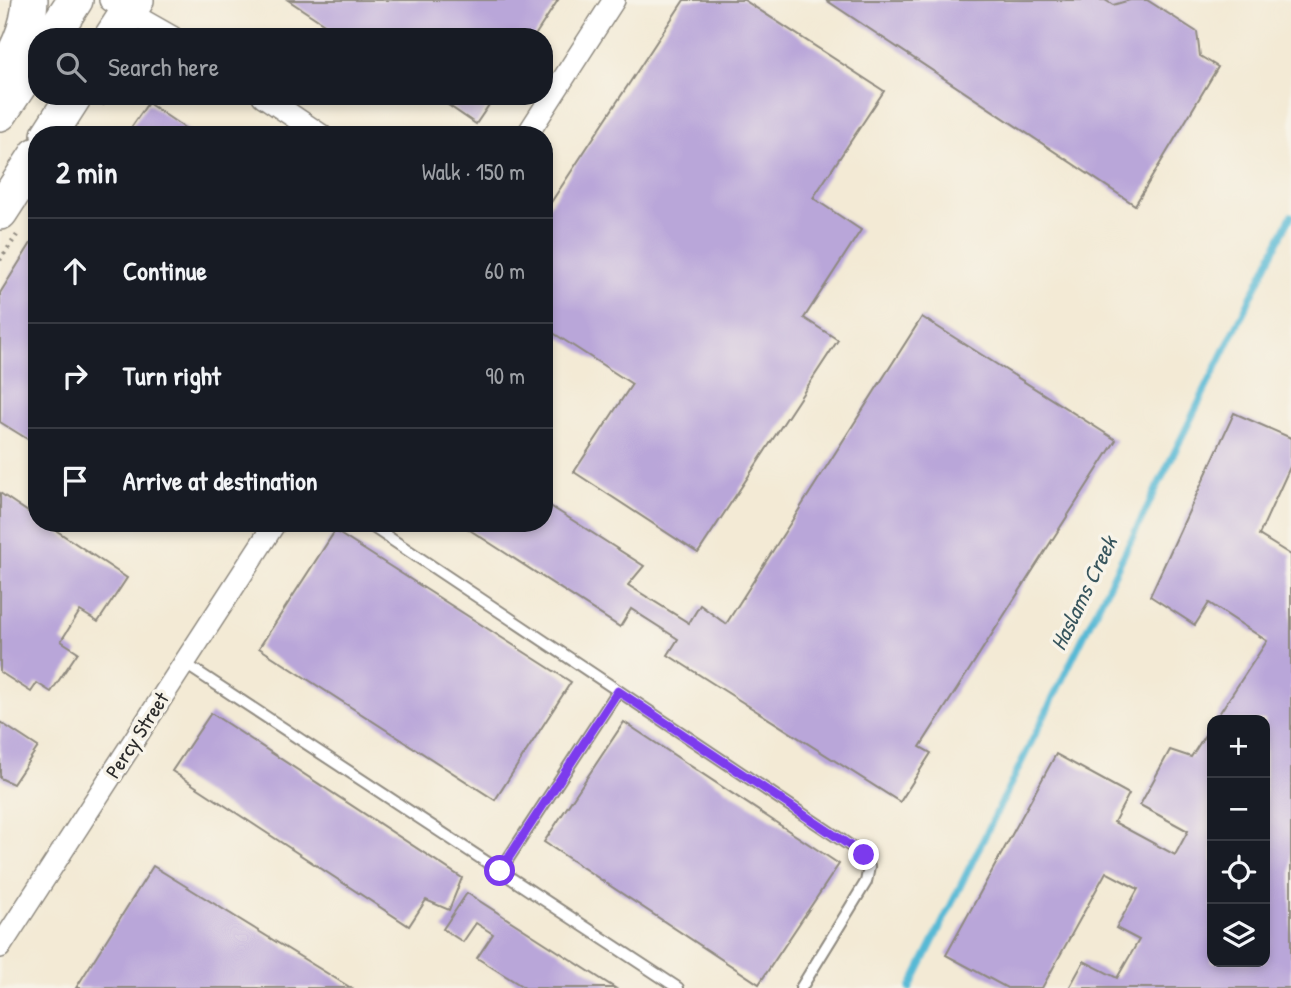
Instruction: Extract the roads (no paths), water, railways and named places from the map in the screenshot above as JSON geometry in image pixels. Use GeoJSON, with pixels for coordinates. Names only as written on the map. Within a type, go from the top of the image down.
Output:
{"type":"FeatureCollection","features":[{"type":"Feature","properties":{"kind":"highway"},"geometry":{"type":"LineString","coordinates":[[0,79],[23,38],[30,0]]}},
{"type":"Feature","properties":{"kind":"highway"},"geometry":{"type":"LineString","coordinates":[[57,28],[75,0]]}},
{"type":"Feature","properties":{"kind":"highway"},"geometry":{"type":"LineString","coordinates":[[0,113],[28,71]]}},
{"type":"Feature","properties":{"kind":"highway"},"geometry":{"type":"LineString","coordinates":[[55,126],[68,105]]}},
{"type":"Feature","properties":{"kind":"highway"},"geometry":{"type":"LineString","coordinates":[[0,212],[28,169]]}},
{"type":"Feature","properties":{"kind":"street"},"geometry":{"type":"LineString","coordinates":[[553,95],[614,0]]}},
{"type":"Feature","properties":{"kind":"street"},"geometry":{"type":"LineString","coordinates":[[122,12],[154,28]]}},
{"type":"Feature","properties":{"kind":"street"},"geometry":{"type":"LineString","coordinates":[[276,105],[308,126]]}},
{"type":"Feature","properties":{"kind":"street"},"geometry":{"type":"LineString","coordinates":[[533,126],[546,105]]}},
{"type":"Feature","properties":{"kind":"street","name":"Percy Street"},"geometry":{"type":"LineString","coordinates":[[0,947],[269,532]]}},
{"type":"Feature","properties":{"kind":"lane"},"geometry":{"type":"LineString","coordinates":[[380,532],[864,855],[869,867],[866,882],[801,988]]}},
{"type":"Feature","properties":{"kind":"lane"},"geometry":{"type":"LineString","coordinates":[[184,663],[678,988]]}},
{"type":"Feature","properties":{"kind":"lane"},"geometry":{"type":"LineString","coordinates":[[500,871],[618,691]]}},
{"type":"Feature","properties":{"kind":"waterway","name":"Haslams Creek"},"geometry":{"type":"LineString","coordinates":[[910,988],[1291,216]]}}]}
